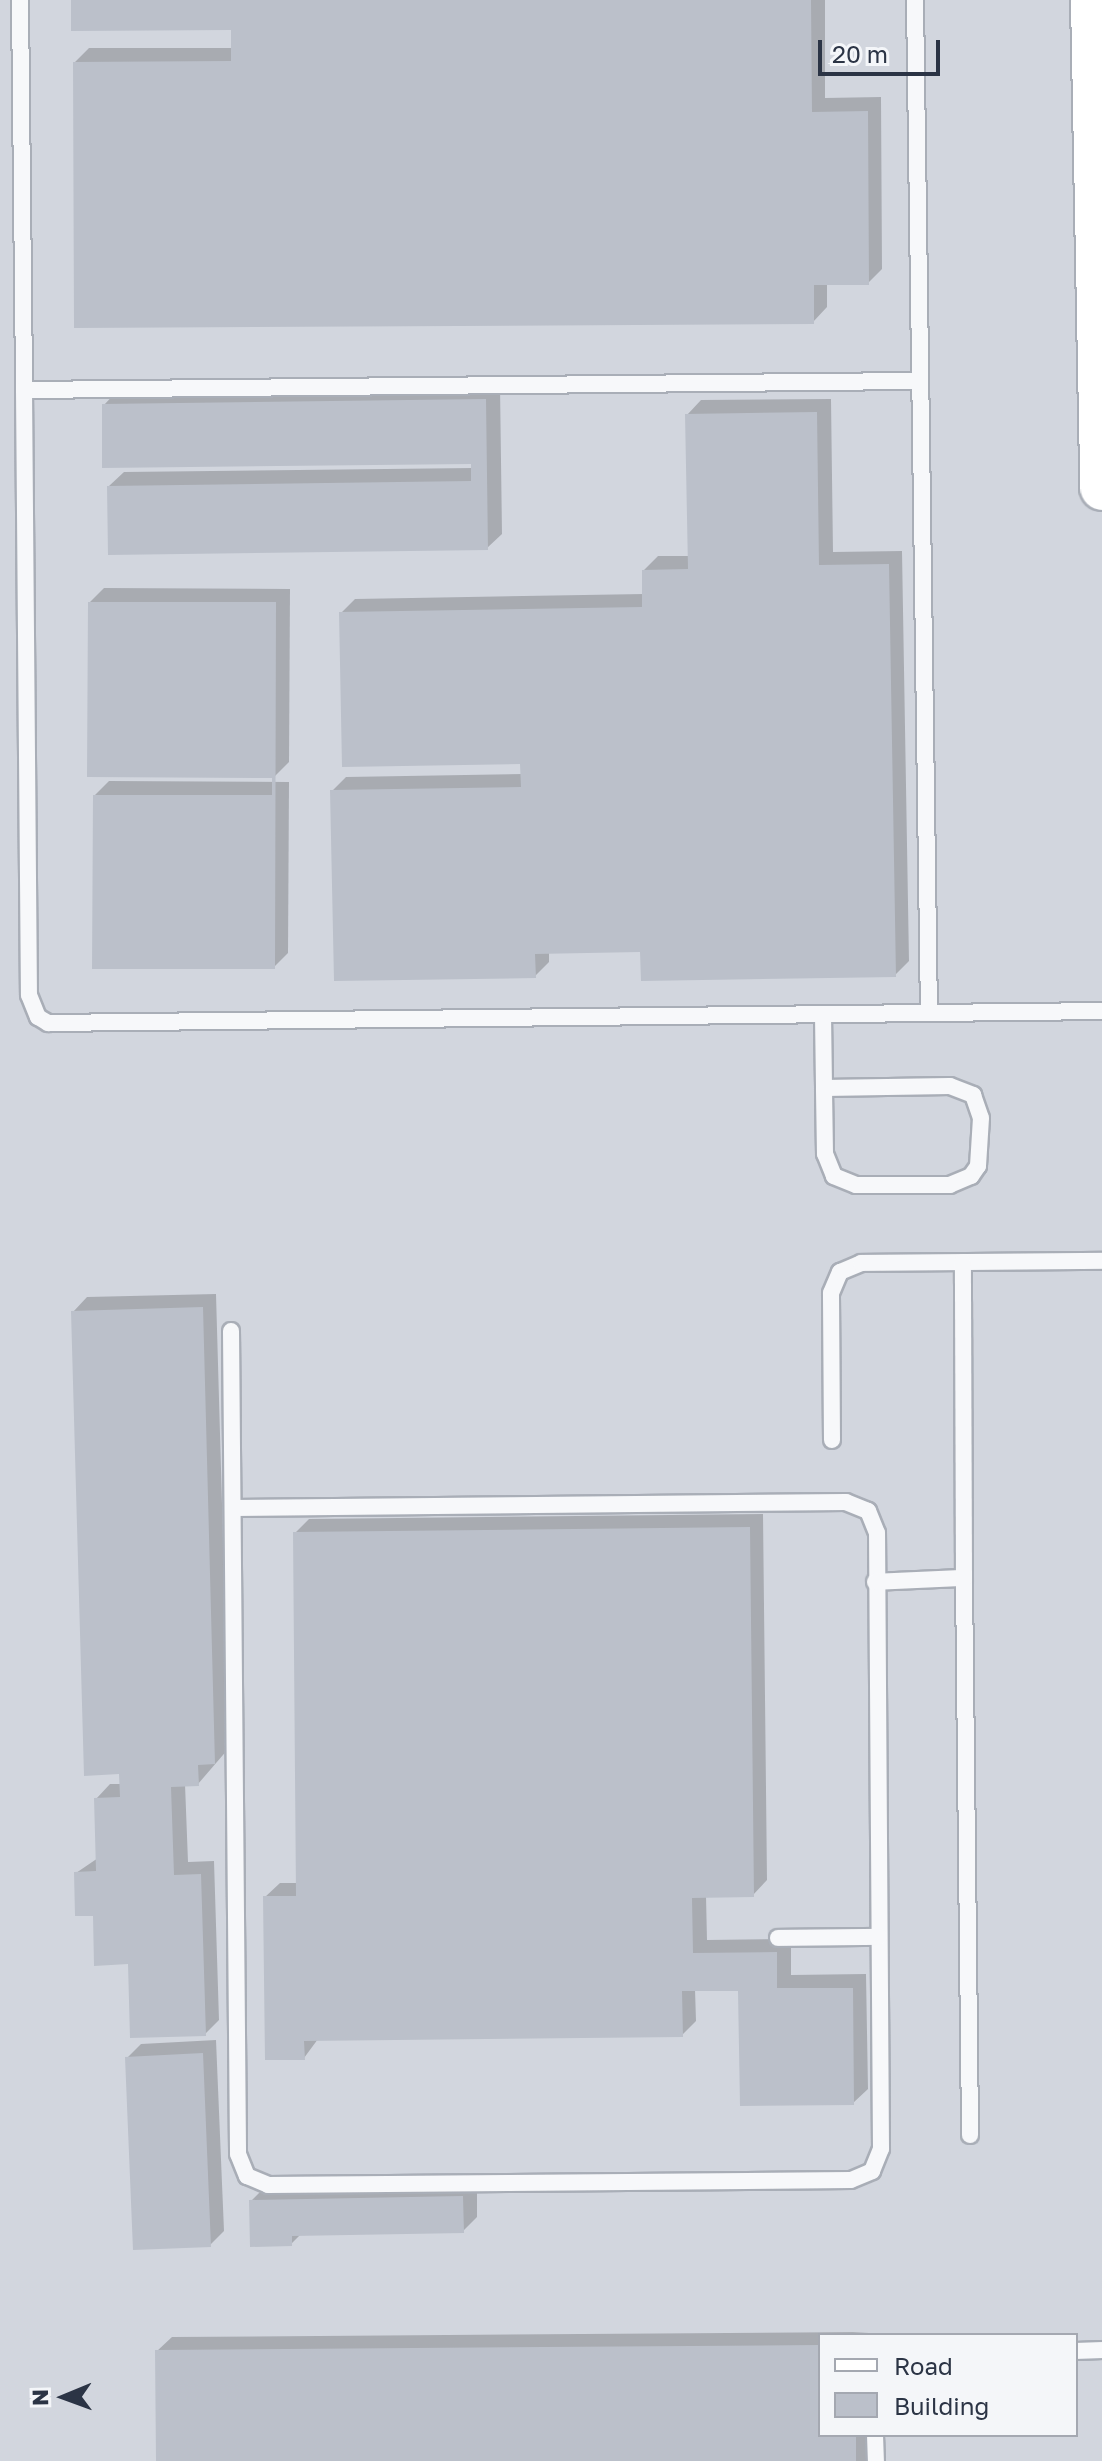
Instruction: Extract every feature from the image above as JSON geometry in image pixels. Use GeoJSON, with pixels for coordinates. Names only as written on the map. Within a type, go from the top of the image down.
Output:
{"type":"FeatureCollection","features":[{"type":"Feature","properties":{"kind":"street"},"geometry":{"type":"LineString","coordinates":[[1093,0],[1102,488]]}},
{"type":"Feature","properties":{"kind":"lane"},"geometry":{"type":"LineString","coordinates":[[20,0],[29,995],[38,1017],[60,1025],[1102,1011]]}},
{"type":"Feature","properties":{"kind":"lane"},"geometry":{"type":"LineString","coordinates":[[915,0],[929,1013]]}},
{"type":"Feature","properties":{"kind":"lane"},"geometry":{"type":"LineString","coordinates":[[24,390],[920,381]]}},
{"type":"Feature","properties":{"kind":"lane"},"geometry":{"type":"LineString","coordinates":[[823,1015],[824,1088],[825,1154],[834,1176],[856,1185],[950,1185],[971,1176],[978,1166],[981,1118],[973,1095],[950,1086],[824,1088]]}},
{"type":"Feature","properties":{"kind":"lane"},"geometry":{"type":"LineString","coordinates":[[832,1440],[831,1293],[840,1272],[861,1263],[1102,1261]]}},
{"type":"Feature","properties":{"kind":"lane"},"geometry":{"type":"LineString","coordinates":[[963,1262],[970,2135]]}},
{"type":"Feature","properties":{"kind":"lane"},"geometry":{"type":"LineString","coordinates":[[231,1331],[238,2154],[247,2176],[268,2185],[851,2180],[872,2171],[881,2149],[877,1533],[868,1511],[846,1502],[234,1508]]}},
{"type":"Feature","properties":{"kind":"lane"},"geometry":{"type":"LineString","coordinates":[[875,1582],[964,1578]]}},
{"type":"Feature","properties":{"kind":"lane"},"geometry":{"type":"LineString","coordinates":[[778,1938],[879,1937]]}},
{"type":"Feature","properties":{"kind":"lane"},"geometry":{"type":"LineString","coordinates":[[1078,2351],[1102,2350]]}},
{"type":"Feature","properties":{"kind":"lane"},"geometry":{"type":"LineString","coordinates":[[875,2437],[876,2461]]}},
{"type":"Feature","properties":{"kind":"shaded area"},"geometry":{"type":"Polygon","coordinates":[[[0,0],[1102,0],[1102,2461],[0,2461],[0,0]]]}},
{"type":"Feature","properties":{"kind":"building"},"geometry":{"type":"Polygon","coordinates":[[[71,0],[811,0],[812,112],[868,111],[869,285],[814,285],[814,324],[74,328],[73,62],[231,61],[231,30],[71,31],[71,0]]]}},
{"type":"Feature","properties":{"kind":"building"},"geometry":{"type":"Polygon","coordinates":[[[486,399],[488,550],[108,555],[107,486],[471,481],[471,464],[102,468],[102,404],[486,399]]]}},
{"type":"Feature","properties":{"kind":"building"},"geometry":{"type":"Polygon","coordinates":[[[817,412],[819,565],[889,564],[896,977],[641,981],[640,952],[535,954],[536,978],[334,981],[330,790],[521,787],[520,764],[342,767],[339,612],[642,607],[642,570],[688,569],[685,414],[817,412]]]}},
{"type":"Feature","properties":{"kind":"building"},"geometry":{"type":"Polygon","coordinates":[[[88,602],[276,602],[275,969],[92,969],[93,795],[272,795],[272,778],[87,777],[88,602]]]}},
{"type":"Feature","properties":{"kind":"building"},"geometry":{"type":"Polygon","coordinates":[[[203,1307],[215,1764],[198,1765],[199,1786],[171,1787],[174,1875],[201,1874],[206,2036],[130,2038],[128,1964],[94,1966],[93,1916],[75,1916],[74,1872],[96,1871],[94,1798],[120,1797],[119,1774],[84,1776],[71,1311],[203,1307]]]}},
{"type":"Feature","properties":{"kind":"building"},"geometry":{"type":"Polygon","coordinates":[[[750,1527],[754,1897],[692,1898],[693,1953],[777,1952],[777,1988],[853,1988],[854,2105],[740,2106],[738,1991],[682,1991],[683,2037],[304,2041],[305,2060],[265,2060],[263,1896],[296,1896],[293,1532],[750,1527]]]}},
{"type":"Feature","properties":{"kind":"building"},"geometry":{"type":"Polygon","coordinates":[[[203,2053],[211,2247],[133,2250],[125,2057],[203,2053]]]}},
{"type":"Feature","properties":{"kind":"building"},"geometry":{"type":"Polygon","coordinates":[[[463,2196],[464,2233],[292,2236],[292,2246],[250,2247],[249,2200],[463,2196]]]}},
{"type":"Feature","properties":{"kind":"building"},"geometry":{"type":"Polygon","coordinates":[[[818,2345],[818,2437],[856,2437],[856,2461],[156,2461],[155,2350],[818,2345]]]}}]}
